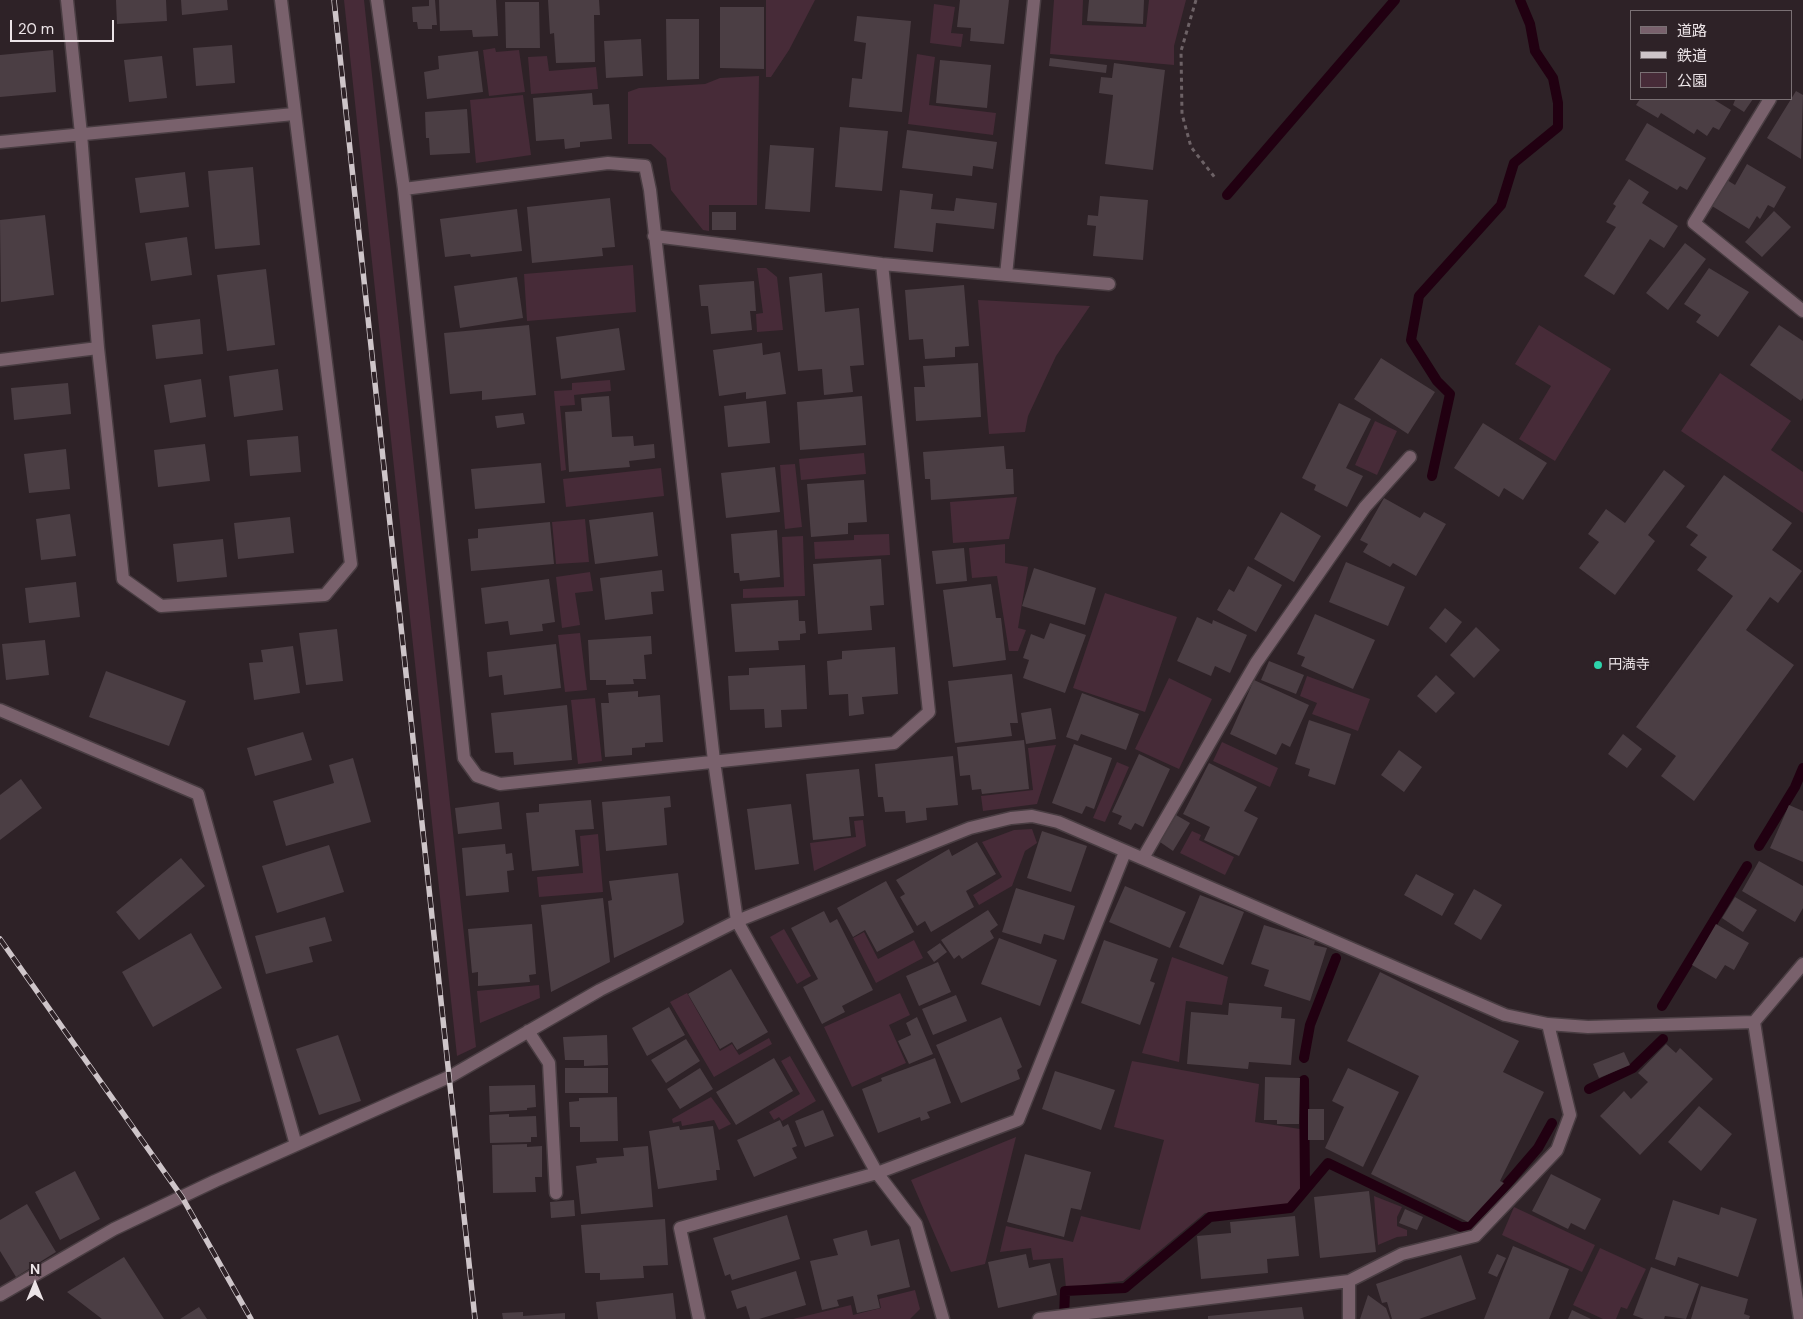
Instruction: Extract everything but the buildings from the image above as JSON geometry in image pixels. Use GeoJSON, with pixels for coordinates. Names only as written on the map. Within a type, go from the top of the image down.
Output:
{"type":"FeatureCollection","features":[{"type":"Feature","properties":{"kind":"street"},"geometry":{"type":"LineString","coordinates":[[67,0],[81,134],[98,348],[124,580],[161,606],[325,595],[351,564],[281,0]]}},
{"type":"Feature","properties":{"kind":"street"},"geometry":{"type":"LineString","coordinates":[[377,0],[404,189],[464,758],[477,776],[500,784],[894,743],[929,712],[882,264]]}},
{"type":"Feature","properties":{"kind":"street"},"geometry":{"type":"LineString","coordinates":[[1006,275],[1034,0]]}},
{"type":"Feature","properties":{"kind":"street"},"geometry":{"type":"LineString","coordinates":[[1769,100],[1694,223],[1803,311]]}},
{"type":"Feature","properties":{"kind":"street"},"geometry":{"type":"LineString","coordinates":[[0,142],[294,114]]}},
{"type":"Feature","properties":{"kind":"street"},"geometry":{"type":"LineString","coordinates":[[404,189],[608,162],[645,166],[650,190],[714,761],[737,921],[877,1172],[916,1224],[942,1319]]}},
{"type":"Feature","properties":{"kind":"street"},"geometry":{"type":"LineString","coordinates":[[654,236],[882,264],[1109,284]]}},
{"type":"Feature","properties":{"kind":"street"},"geometry":{"type":"LineString","coordinates":[[0,360],[98,348]]}},
{"type":"Feature","properties":{"kind":"street"},"geometry":{"type":"LineString","coordinates":[[1143,858],[1256,663],[1365,506],[1410,457]]}},
{"type":"Feature","properties":{"kind":"street"},"geometry":{"type":"LineString","coordinates":[[0,710],[198,794],[296,1145]]}},
{"type":"Feature","properties":{"kind":"street"},"geometry":{"type":"LineString","coordinates":[[0,1294],[114,1229],[451,1076],[600,990],[737,921],[970,828],[1011,818],[1032,816],[1058,822],[1505,1015],[1548,1024],[1588,1027],[1754,1022],[1803,964]]}},
{"type":"Feature","properties":{"kind":"street"},"geometry":{"type":"LineString","coordinates":[[699,1319],[680,1228],[877,1172],[1018,1120],[1124,852]]}},
{"type":"Feature","properties":{"kind":"street"},"geometry":{"type":"LineString","coordinates":[[1754,1022],[1800,1319]]}},
{"type":"Feature","properties":{"kind":"street"},"geometry":{"type":"LineString","coordinates":[[1039,1319],[1349,1281],[1402,1254],[1475,1236],[1557,1150],[1570,1115],[1548,1024]]}},
{"type":"Feature","properties":{"kind":"street"},"geometry":{"type":"LineString","coordinates":[[528,1031],[549,1063],[556,1193]]}},
{"type":"Feature","properties":{"kind":"street"},"geometry":{"type":"LineString","coordinates":[[1349,1281],[1349,1319]]}},
{"type":"Feature","properties":{"kind":"path"},"geometry":{"type":"LineString","coordinates":[[1196,0],[1181,51],[1182,114],[1191,147],[1216,179]]}},
{"type":"Feature","properties":{"kind":"green space"},"geometry":{"type":"Polygon","coordinates":[[[344,0],[364,0],[476,1047],[457,1056],[344,0]]]}},
{"type":"Feature","properties":{"kind":"green space"},"geometry":{"type":"Polygon","coordinates":[[[766,0],[815,0],[789,50],[771,77],[766,77],[766,0]]]}},
{"type":"Feature","properties":{"kind":"green space"},"geometry":{"type":"Polygon","coordinates":[[[1054,0],[1083,0],[1082,25],[1146,27],[1149,0],[1186,0],[1174,46],[1174,65],[1050,54],[1054,0]]]}},
{"type":"Feature","properties":{"kind":"green space"},"geometry":{"type":"Polygon","coordinates":[[[934,4],[955,7],[951,33],[963,34],[961,47],[930,43],[934,4]]]}},
{"type":"Feature","properties":{"kind":"green space"},"geometry":{"type":"Polygon","coordinates":[[[495,48],[496,52],[519,50],[525,92],[489,96],[483,50],[495,48]]]}},
{"type":"Feature","properties":{"kind":"green space"},"geometry":{"type":"Polygon","coordinates":[[[917,54],[935,57],[929,105],[996,113],[993,135],[908,124],[917,54]]]}},
{"type":"Feature","properties":{"kind":"green space"},"geometry":{"type":"Polygon","coordinates":[[[547,56],[549,71],[596,67],[598,89],[531,94],[528,57],[547,56]]]}},
{"type":"Feature","properties":{"kind":"green space"},"geometry":{"type":"Polygon","coordinates":[[[759,76],[757,205],[709,205],[709,231],[703,230],[671,190],[666,158],[651,144],[628,144],[628,92],[639,88],[705,84],[720,78],[759,76]]]}},
{"type":"Feature","properties":{"kind":"green space"},"geometry":{"type":"Polygon","coordinates":[[[523,95],[531,155],[476,163],[470,100],[523,95]]]}},
{"type":"Feature","properties":{"kind":"green space"},"geometry":{"type":"Polygon","coordinates":[[[633,265],[636,312],[527,321],[524,274],[633,265]]]}},
{"type":"Feature","properties":{"kind":"green space"},"geometry":{"type":"Polygon","coordinates":[[[757,268],[766,268],[777,277],[783,330],[757,332],[756,314],[763,313],[757,268]]]}},
{"type":"Feature","properties":{"kind":"green space"},"geometry":{"type":"Polygon","coordinates":[[[978,300],[1090,306],[1056,356],[1028,416],[1025,432],[989,434],[978,300]]]}},
{"type":"Feature","properties":{"kind":"green space"},"geometry":{"type":"Polygon","coordinates":[[[1539,325],[1611,369],[1555,461],[1519,439],[1551,386],[1515,364],[1539,325]]]}},
{"type":"Feature","properties":{"kind":"green space"},"geometry":{"type":"Polygon","coordinates":[[[1720,373],[1791,421],[1771,450],[1803,472],[1803,513],[1681,431],[1720,373]]]}},
{"type":"Feature","properties":{"kind":"green space"},"geometry":{"type":"Polygon","coordinates":[[[610,380],[611,391],[574,395],[575,405],[560,406],[566,470],[561,471],[554,391],[572,390],[572,383],[610,380]]]}},
{"type":"Feature","properties":{"kind":"green space"},"geometry":{"type":"Polygon","coordinates":[[[1375,421],[1397,431],[1377,475],[1355,465],[1375,421]]]}},
{"type":"Feature","properties":{"kind":"green space"},"geometry":{"type":"Polygon","coordinates":[[[864,453],[866,474],[801,480],[799,459],[864,453]]]}},
{"type":"Feature","properties":{"kind":"green space"},"geometry":{"type":"Polygon","coordinates":[[[795,464],[802,527],[785,529],[780,465],[795,464]]]}},
{"type":"Feature","properties":{"kind":"green space"},"geometry":{"type":"Polygon","coordinates":[[[661,468],[664,496],[566,507],[563,479],[661,468]]]}},
{"type":"Feature","properties":{"kind":"green space"},"geometry":{"type":"Polygon","coordinates":[[[1017,497],[1009,539],[953,543],[950,502],[1017,497]]]}},
{"type":"Feature","properties":{"kind":"green space"},"geometry":{"type":"Polygon","coordinates":[[[585,519],[589,562],[556,564],[552,522],[585,519]]]}},
{"type":"Feature","properties":{"kind":"green space"},"geometry":{"type":"Polygon","coordinates":[[[889,534],[890,555],[815,559],[814,542],[854,540],[854,535],[889,534]]]}},
{"type":"Feature","properties":{"kind":"green space"},"geometry":{"type":"Polygon","coordinates":[[[803,536],[805,596],[743,598],[743,589],[784,587],[782,537],[803,536]]]}},
{"type":"Feature","properties":{"kind":"green space"},"geometry":{"type":"Polygon","coordinates":[[[1005,544],[1005,563],[1028,567],[1018,628],[1026,630],[1018,651],[1009,651],[997,576],[972,578],[969,548],[1005,544]]]}},
{"type":"Feature","properties":{"kind":"green space"},"geometry":{"type":"Polygon","coordinates":[[[590,572],[593,591],[575,593],[580,625],[562,628],[556,577],[590,572]]]}},
{"type":"Feature","properties":{"kind":"green space"},"geometry":{"type":"Polygon","coordinates":[[[1105,593],[1177,617],[1145,712],[1073,688],[1105,593]]]}},
{"type":"Feature","properties":{"kind":"green space"},"geometry":{"type":"Polygon","coordinates":[[[580,633],[587,690],[565,692],[558,635],[580,633]]]}},
{"type":"Feature","properties":{"kind":"green space"},"geometry":{"type":"Polygon","coordinates":[[[1307,676],[1370,699],[1358,731],[1312,714],[1317,703],[1300,696],[1307,676]]]}},
{"type":"Feature","properties":{"kind":"green space"},"geometry":{"type":"Polygon","coordinates":[[[1169,678],[1212,699],[1179,769],[1135,749],[1169,678]]]}},
{"type":"Feature","properties":{"kind":"green space"},"geometry":{"type":"Polygon","coordinates":[[[595,698],[602,761],[578,764],[571,700],[595,698]]]}},
{"type":"Feature","properties":{"kind":"green space"},"geometry":{"type":"Polygon","coordinates":[[[1222,742],[1278,768],[1270,787],[1213,761],[1222,742]]]}},
{"type":"Feature","properties":{"kind":"green space"},"geometry":{"type":"Polygon","coordinates":[[[1056,745],[1037,804],[983,811],[981,796],[1033,790],[1028,748],[1056,745]]]}},
{"type":"Feature","properties":{"kind":"green space"},"geometry":{"type":"Polygon","coordinates":[[[1117,762],[1129,767],[1105,822],[1093,818],[1117,762]]]}},
{"type":"Feature","properties":{"kind":"green space"},"geometry":{"type":"Polygon","coordinates":[[[863,820],[866,846],[814,871],[810,843],[856,837],[854,821],[863,820]]]}},
{"type":"Feature","properties":{"kind":"green space"},"geometry":{"type":"Polygon","coordinates":[[[1032,829],[1037,843],[1025,851],[1012,886],[979,905],[973,895],[1002,877],[982,842],[1014,830],[1032,829]]]}},
{"type":"Feature","properties":{"kind":"green space"},"geometry":{"type":"Polygon","coordinates":[[[1192,831],[1201,835],[1199,840],[1234,857],[1225,875],[1180,853],[1192,831]]]}},
{"type":"Feature","properties":{"kind":"green space"},"geometry":{"type":"Polygon","coordinates":[[[598,834],[603,892],[539,897],[537,877],[583,873],[580,836],[598,834]]]}},
{"type":"Feature","properties":{"kind":"green space"},"geometry":{"type":"Polygon","coordinates":[[[784,929],[811,976],[797,984],[770,937],[784,929]]]}},
{"type":"Feature","properties":{"kind":"green space"},"geometry":{"type":"Polygon","coordinates":[[[864,932],[878,959],[914,940],[923,958],[876,983],[853,938],[864,932]]]}},
{"type":"Feature","properties":{"kind":"green space"},"geometry":{"type":"Polygon","coordinates":[[[1172,957],[1228,977],[1222,1005],[1186,1001],[1179,1062],[1142,1053],[1172,957]]]}},
{"type":"Feature","properties":{"kind":"green space"},"geometry":{"type":"Polygon","coordinates":[[[539,985],[540,998],[480,1023],[477,991],[539,985]]]}},
{"type":"Feature","properties":{"kind":"green space"},"geometry":{"type":"Polygon","coordinates":[[[687,993],[720,1051],[732,1044],[739,1055],[769,1038],[772,1044],[714,1077],[670,1002],[687,993]]]}},
{"type":"Feature","properties":{"kind":"green space"},"geometry":{"type":"Polygon","coordinates":[[[900,993],[910,1015],[889,1025],[906,1063],[852,1087],[824,1027],[900,993]]]}},
{"type":"Feature","properties":{"kind":"green space"},"geometry":{"type":"Polygon","coordinates":[[[790,1056],[816,1101],[782,1121],[779,1117],[774,1120],[769,1112],[800,1094],[781,1061],[790,1056]]]}},
{"type":"Feature","properties":{"kind":"green space"},"geometry":{"type":"Polygon","coordinates":[[[1132,1061],[1259,1084],[1255,1122],[1300,1129],[1303,1189],[1289,1204],[1246,1211],[1205,1213],[1123,1281],[1066,1288],[1063,1258],[1033,1260],[1031,1248],[1000,1252],[1006,1226],[1073,1242],[1081,1216],[1140,1230],[1164,1140],[1114,1127],[1132,1061]]]}},
{"type":"Feature","properties":{"kind":"green space"},"geometry":{"type":"Polygon","coordinates":[[[711,1097],[731,1124],[719,1130],[714,1120],[682,1126],[681,1121],[673,1123],[672,1119],[711,1097]]]}},
{"type":"Feature","properties":{"kind":"green space"},"geometry":{"type":"Polygon","coordinates":[[[1016,1137],[985,1264],[951,1272],[911,1180],[1016,1137]]]}},
{"type":"Feature","properties":{"kind":"green space"},"geometry":{"type":"Polygon","coordinates":[[[1374,1196],[1402,1207],[1397,1217],[1397,1226],[1407,1230],[1407,1236],[1397,1237],[1378,1245],[1374,1196]]]}},
{"type":"Feature","properties":{"kind":"green space"},"geometry":{"type":"Polygon","coordinates":[[[1514,1207],[1595,1245],[1582,1272],[1502,1235],[1514,1207]]]}},
{"type":"Feature","properties":{"kind":"green space"},"geometry":{"type":"Polygon","coordinates":[[[1600,1248],[1646,1269],[1627,1309],[1621,1307],[1616,1319],[1603,1319],[1573,1305],[1600,1248]]]}},
{"type":"Feature","properties":{"kind":"green space"},"geometry":{"type":"Polygon","coordinates":[[[915,1290],[920,1309],[910,1319],[793,1319],[851,1305],[853,1315],[881,1308],[879,1299],[915,1290]]]}},
{"type":"Feature","properties":{"kind":"waterway"},"geometry":{"type":"LineString","coordinates":[[1227,195],[1395,0]]}},
{"type":"Feature","properties":{"kind":"waterway"},"geometry":{"type":"LineString","coordinates":[[1432,476],[1450,394],[1437,381],[1411,340],[1419,296],[1501,205],[1514,163],[1558,127],[1558,103],[1553,78],[1535,51],[1530,24],[1520,0]]}},
{"type":"Feature","properties":{"kind":"waterway"},"geometry":{"type":"LineString","coordinates":[[1759,846],[1795,787],[1803,768]]}},
{"type":"Feature","properties":{"kind":"waterway"},"geometry":{"type":"LineString","coordinates":[[1662,1006],[1747,866]]}},
{"type":"Feature","properties":{"kind":"waterway"},"geometry":{"type":"LineString","coordinates":[[1304,1058],[1310,1025],[1336,958]]}},
{"type":"Feature","properties":{"kind":"waterway"},"geometry":{"type":"LineString","coordinates":[[1589,1089],[1633,1068],[1663,1039]]}},
{"type":"Feature","properties":{"kind":"waterway"},"geometry":{"type":"LineString","coordinates":[[1304,1080],[1305,1189]]}},
{"type":"Feature","properties":{"kind":"waterway"},"geometry":{"type":"LineString","coordinates":[[1064,1319],[1065,1291],[1125,1288],[1210,1217],[1290,1208],[1328,1163],[1461,1227],[1470,1227],[1538,1148],[1552,1123]]}},
{"type":"Feature","properties":{"kind":"railway"},"geometry":{"type":"LineString","coordinates":[[334,0],[475,1319]]}},
{"type":"Feature","properties":{"kind":"railway"},"geometry":{"type":"LineString","coordinates":[[0,939],[182,1197],[251,1319]]}},
{"type":"Feature","properties":{"kind":"place","name":"円満寺"},"geometry":{"type":"Point","coordinates":[1598,665]}}]}
